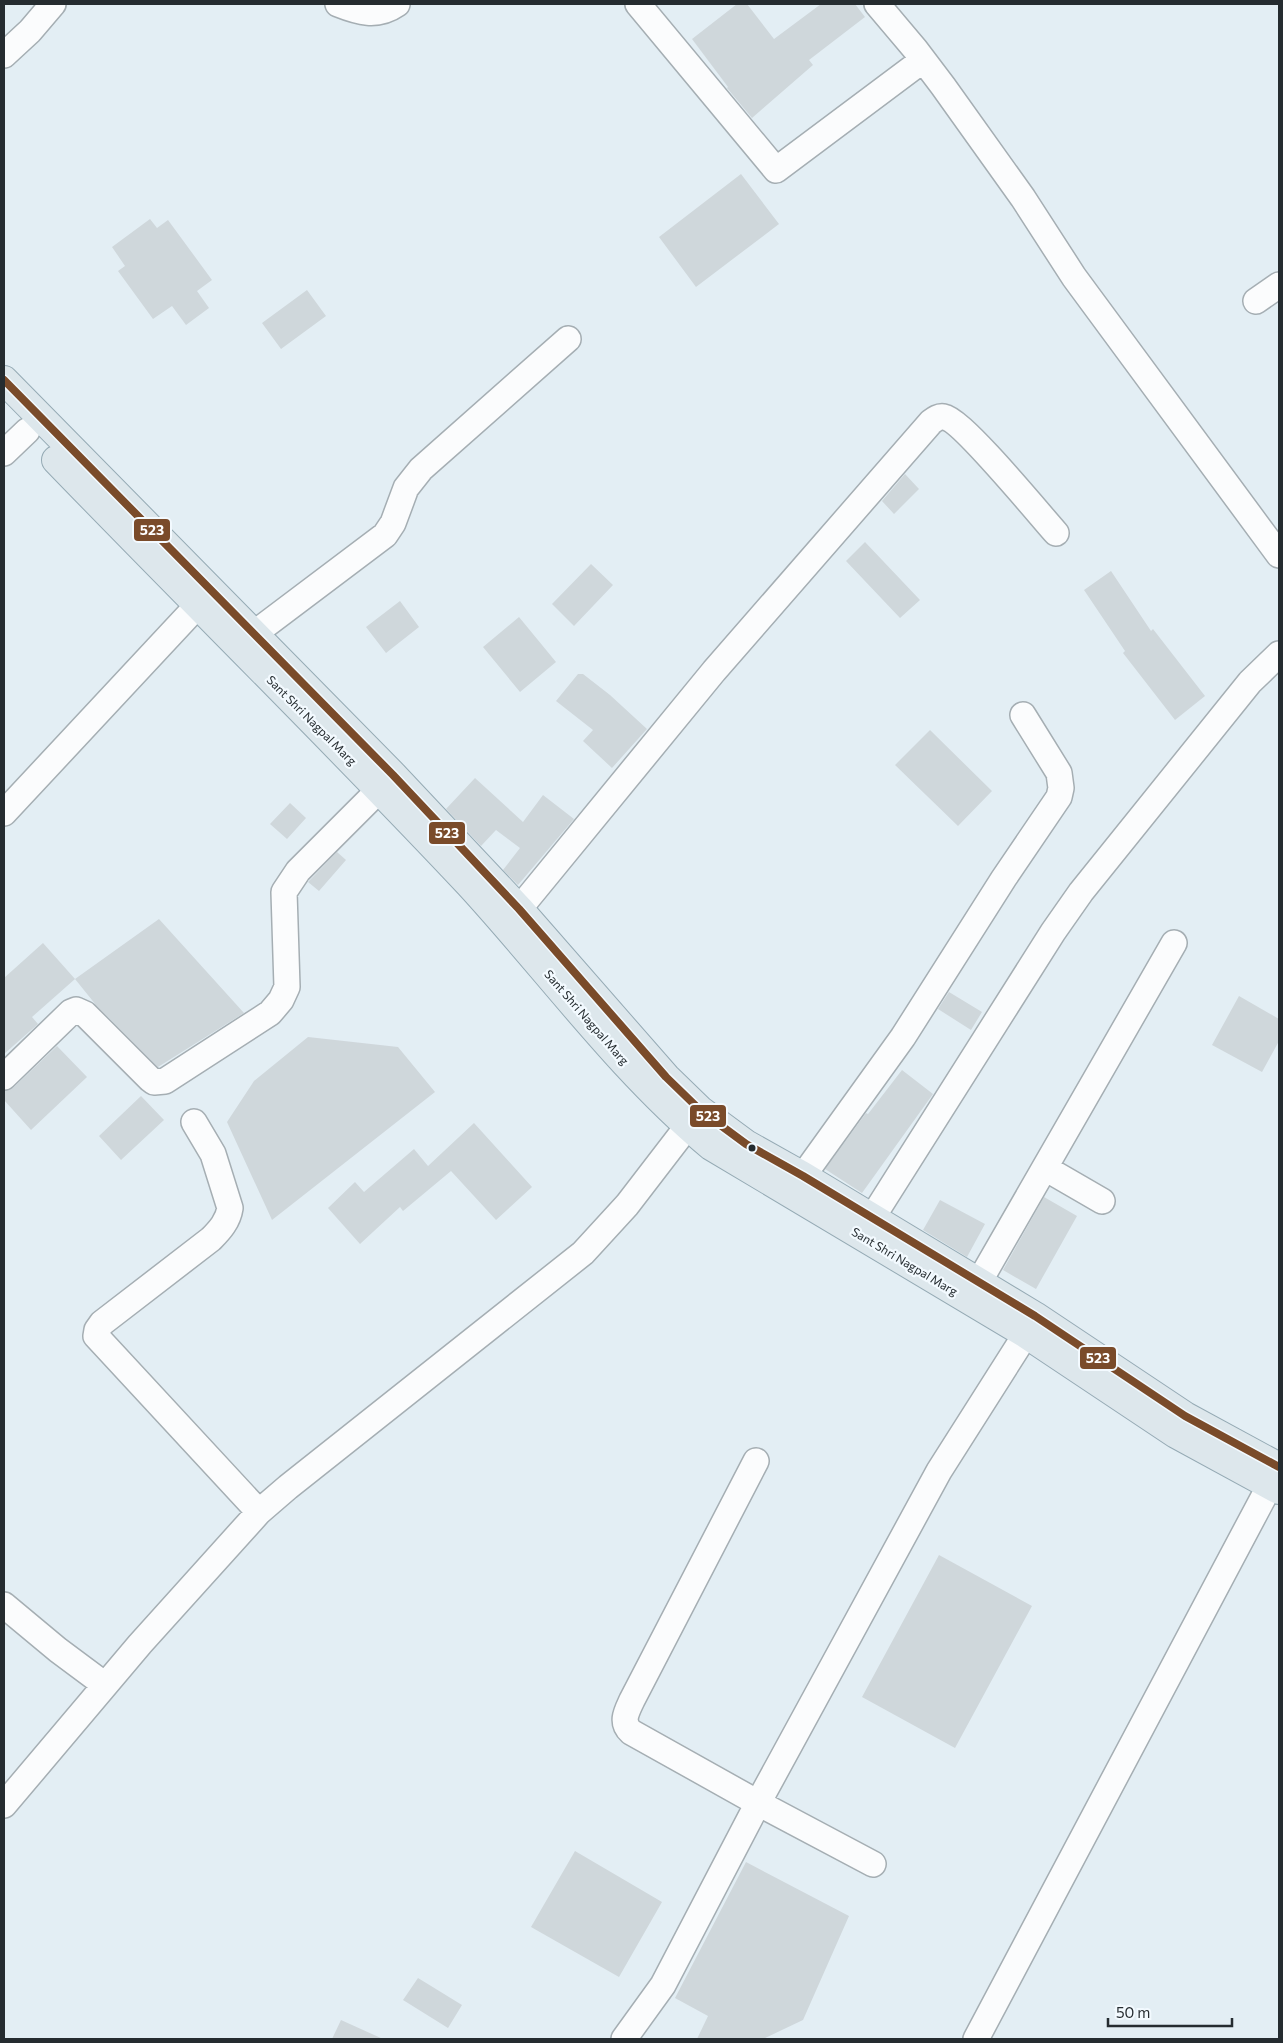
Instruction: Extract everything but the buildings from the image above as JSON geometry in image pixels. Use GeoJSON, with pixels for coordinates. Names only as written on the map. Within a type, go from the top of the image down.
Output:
{"type":"FeatureCollection","features":[{"type":"Feature","properties":{"kind":"main road","name":"Sant Shri Nagpal Marg"},"geometry":{"type":"LineString","coordinates":[[4,380],[394,775],[519,909],[666,1077],[711,1146],[1026,1334],[1176,1434],[1276,1480]]}},
{"type":"Feature","properties":{"kind":"main road","name":"Sant Shri Nagpal Marg"},"geometry":{"type":"LineString","coordinates":[[4,407],[380,789],[507,925],[654,1093],[694,1118],[803,1176],[1035,1316],[1185,1416],[1276,1480]]}},
{"type":"Feature","properties":{"kind":"street"},"geometry":{"type":"LineString","coordinates":[[4,55],[30,31],[53,4]]}},
{"type":"Feature","properties":{"kind":"street"},"geometry":{"type":"LineString","coordinates":[[30,31],[73,4]]}},
{"type":"Feature","properties":{"kind":"street"},"geometry":{"type":"LineString","coordinates":[[338,4],[368,13],[381,12],[396,4]]}},
{"type":"Feature","properties":{"kind":"street"},"geometry":{"type":"LineString","coordinates":[[638,4],[776,170],[923,60]]}},
{"type":"Feature","properties":{"kind":"street"},"geometry":{"type":"LineString","coordinates":[[877,4],[923,60],[1023,198],[1074,277],[1279,555]]}},
{"type":"Feature","properties":{"kind":"street"},"geometry":{"type":"LineString","coordinates":[[1256,301],[1279,285]]}},
{"type":"Feature","properties":{"kind":"street"},"geometry":{"type":"LineString","coordinates":[[255,633],[385,534],[393,523],[406,488],[421,469],[568,339]]}},
{"type":"Feature","properties":{"kind":"street"},"geometry":{"type":"LineString","coordinates":[[519,909],[714,671],[931,422],[939,416],[952,420],[976,443],[1056,533]]}},
{"type":"Feature","properties":{"kind":"street"},"geometry":{"type":"LineString","coordinates":[[4,453],[27,431]]}},
{"type":"Feature","properties":{"kind":"street"},"geometry":{"type":"LineString","coordinates":[[4,813],[198,605]]}},
{"type":"Feature","properties":{"kind":"street"},"geometry":{"type":"LineString","coordinates":[[872,1218],[1080,892],[1250,682],[1279,654]]}},
{"type":"Feature","properties":{"kind":"street"},"geometry":{"type":"LineString","coordinates":[[803,1176],[903,1037],[1058,796],[1061,788],[1059,773],[1023,715]]}},
{"type":"Feature","properties":{"kind":"street"},"geometry":{"type":"LineString","coordinates":[[4,1077],[71,1012],[76,1010],[85,1014],[150,1079],[160,1082],[165,1081],[270,1013],[282,1000],[287,987],[284,892],[298,871],[380,789]]}},
{"type":"Feature","properties":{"kind":"street"},"geometry":{"type":"LineString","coordinates":[[979,1282],[1174,943]]}},
{"type":"Feature","properties":{"kind":"street"},"geometry":{"type":"LineString","coordinates":[[4,1805],[105,1684],[259,1512],[583,1253],[627,1205],[694,1118]]}},
{"type":"Feature","properties":{"kind":"street"},"geometry":{"type":"LineString","coordinates":[[194,1122],[213,1154],[230,1208],[226,1221],[211,1238],[102,1323],[97,1330],[96,1336],[259,1512]]}},
{"type":"Feature","properties":{"kind":"street"},"geometry":{"type":"LineString","coordinates":[[1044,1168],[1102,1201]]}},
{"type":"Feature","properties":{"kind":"street"},"geometry":{"type":"LineString","coordinates":[[624,2039],[663,1985],[758,1803],[939,1471],[1026,1334]]}},
{"type":"Feature","properties":{"kind":"street"},"geometry":{"type":"LineString","coordinates":[[756,1461],[632,1700],[625,1718],[627,1728],[758,1803],[872,1864]]}},
{"type":"Feature","properties":{"kind":"street"},"geometry":{"type":"LineString","coordinates":[[976,2039],[1276,1480]]}},
{"type":"Feature","properties":{"kind":"street"},"geometry":{"type":"LineString","coordinates":[[4,1605],[46,1641],[105,1684]]}},
{"type":"Feature","properties":{"kind":"transit line","name":"523"},"geometry":{"type":"LineString","coordinates":[[4,380],[393,775],[519,909],[666,1077],[700,1110],[746,1144],[803,1176],[1035,1316],[1185,1416],[1279,1467]]}}]}
